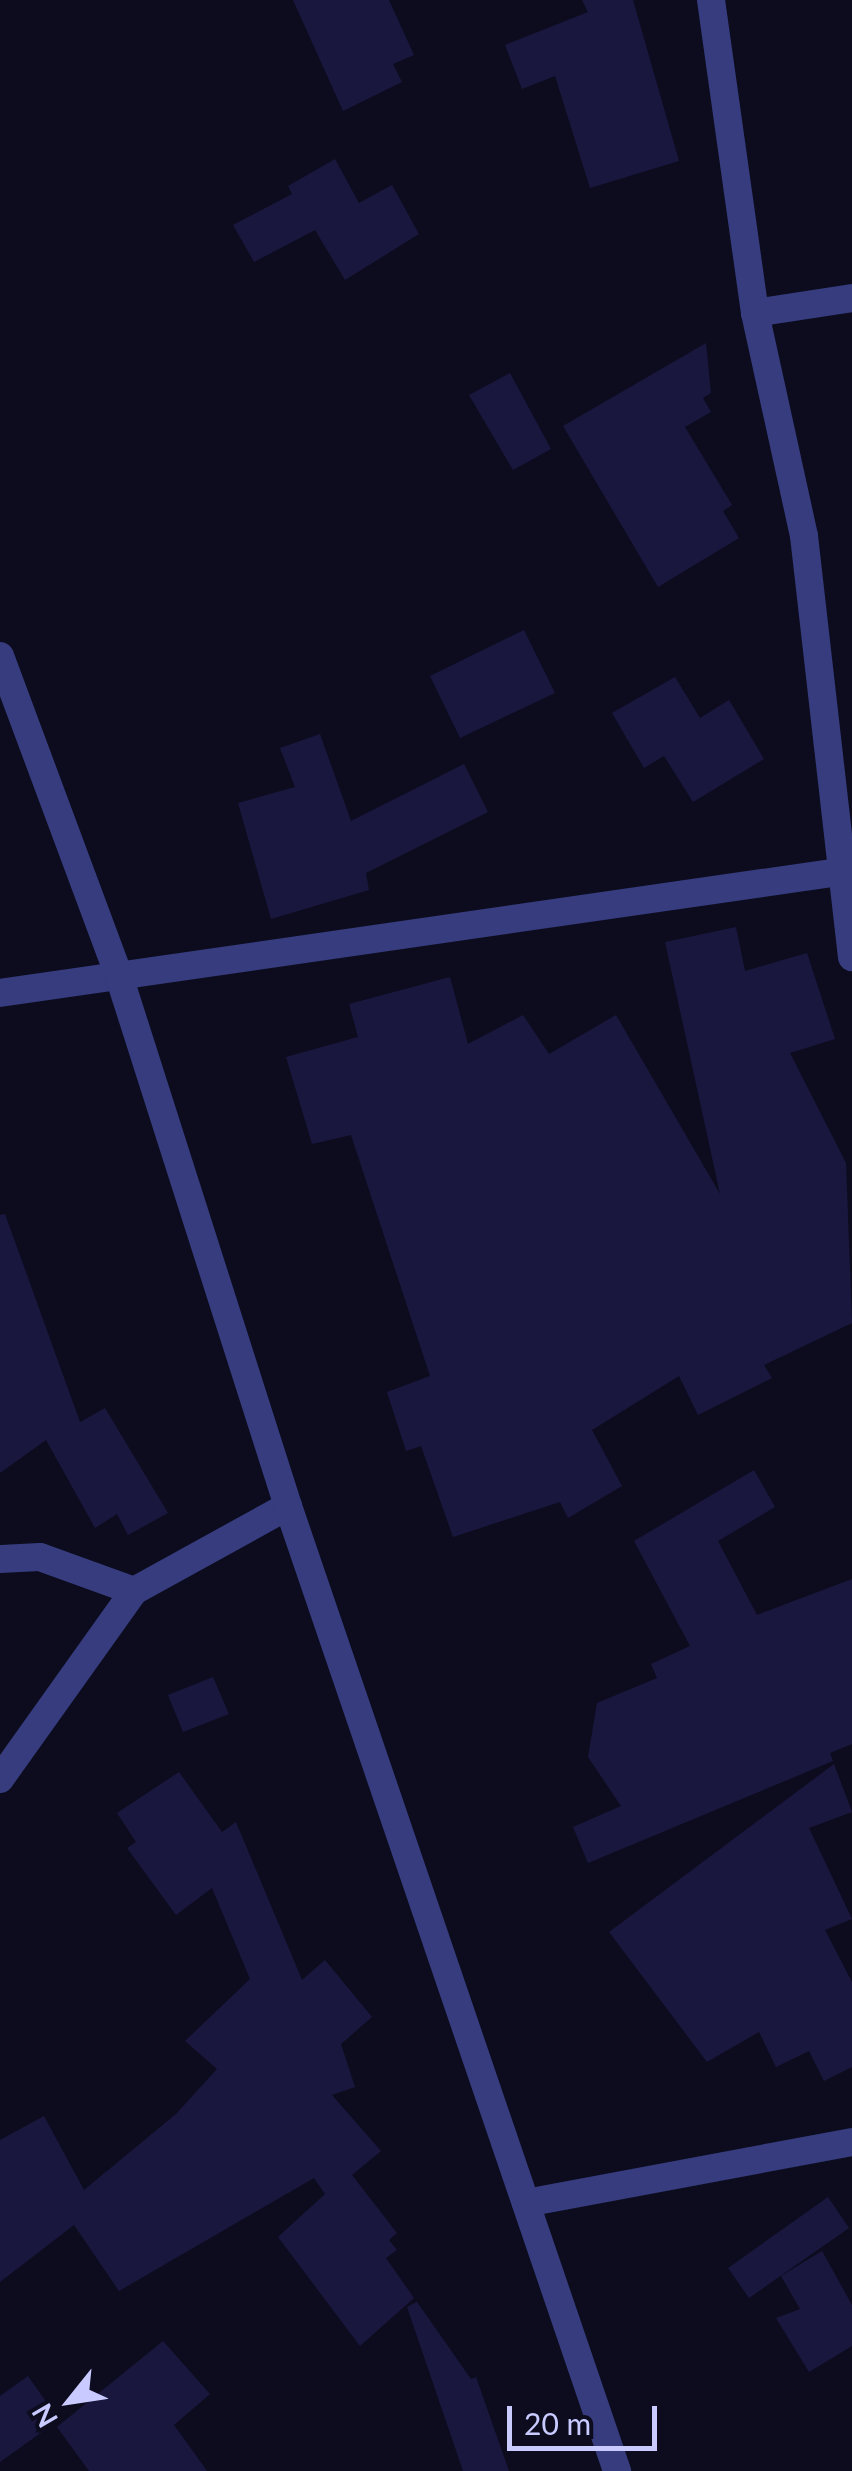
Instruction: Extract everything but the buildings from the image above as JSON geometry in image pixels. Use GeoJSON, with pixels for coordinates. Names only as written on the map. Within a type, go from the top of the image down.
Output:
{"type":"FeatureCollection","features":[{"type":"Feature","properties":{"kind":"street"},"geometry":{"type":"LineString","coordinates":[[711,0],[755,313],[804,536],[852,957]]}},
{"type":"Feature","properties":{"kind":"street"},"geometry":{"type":"LineString","coordinates":[[755,313],[852,298]]}},
{"type":"Feature","properties":{"kind":"street"},"geometry":{"type":"LineString","coordinates":[[0,656],[119,976],[288,1506],[617,2471]]}},
{"type":"Feature","properties":{"kind":"street"},"geometry":{"type":"LineString","coordinates":[[0,993],[845,871]]}},
{"type":"Feature","properties":{"kind":"street"},"geometry":{"type":"LineString","coordinates":[[0,1779],[134,1591],[288,1506]]}},
{"type":"Feature","properties":{"kind":"street"},"geometry":{"type":"LineString","coordinates":[[0,1559],[40,1557],[134,1591]]}},
{"type":"Feature","properties":{"kind":"street"},"geometry":{"type":"LineString","coordinates":[[526,2203],[852,2142]]}}]}
